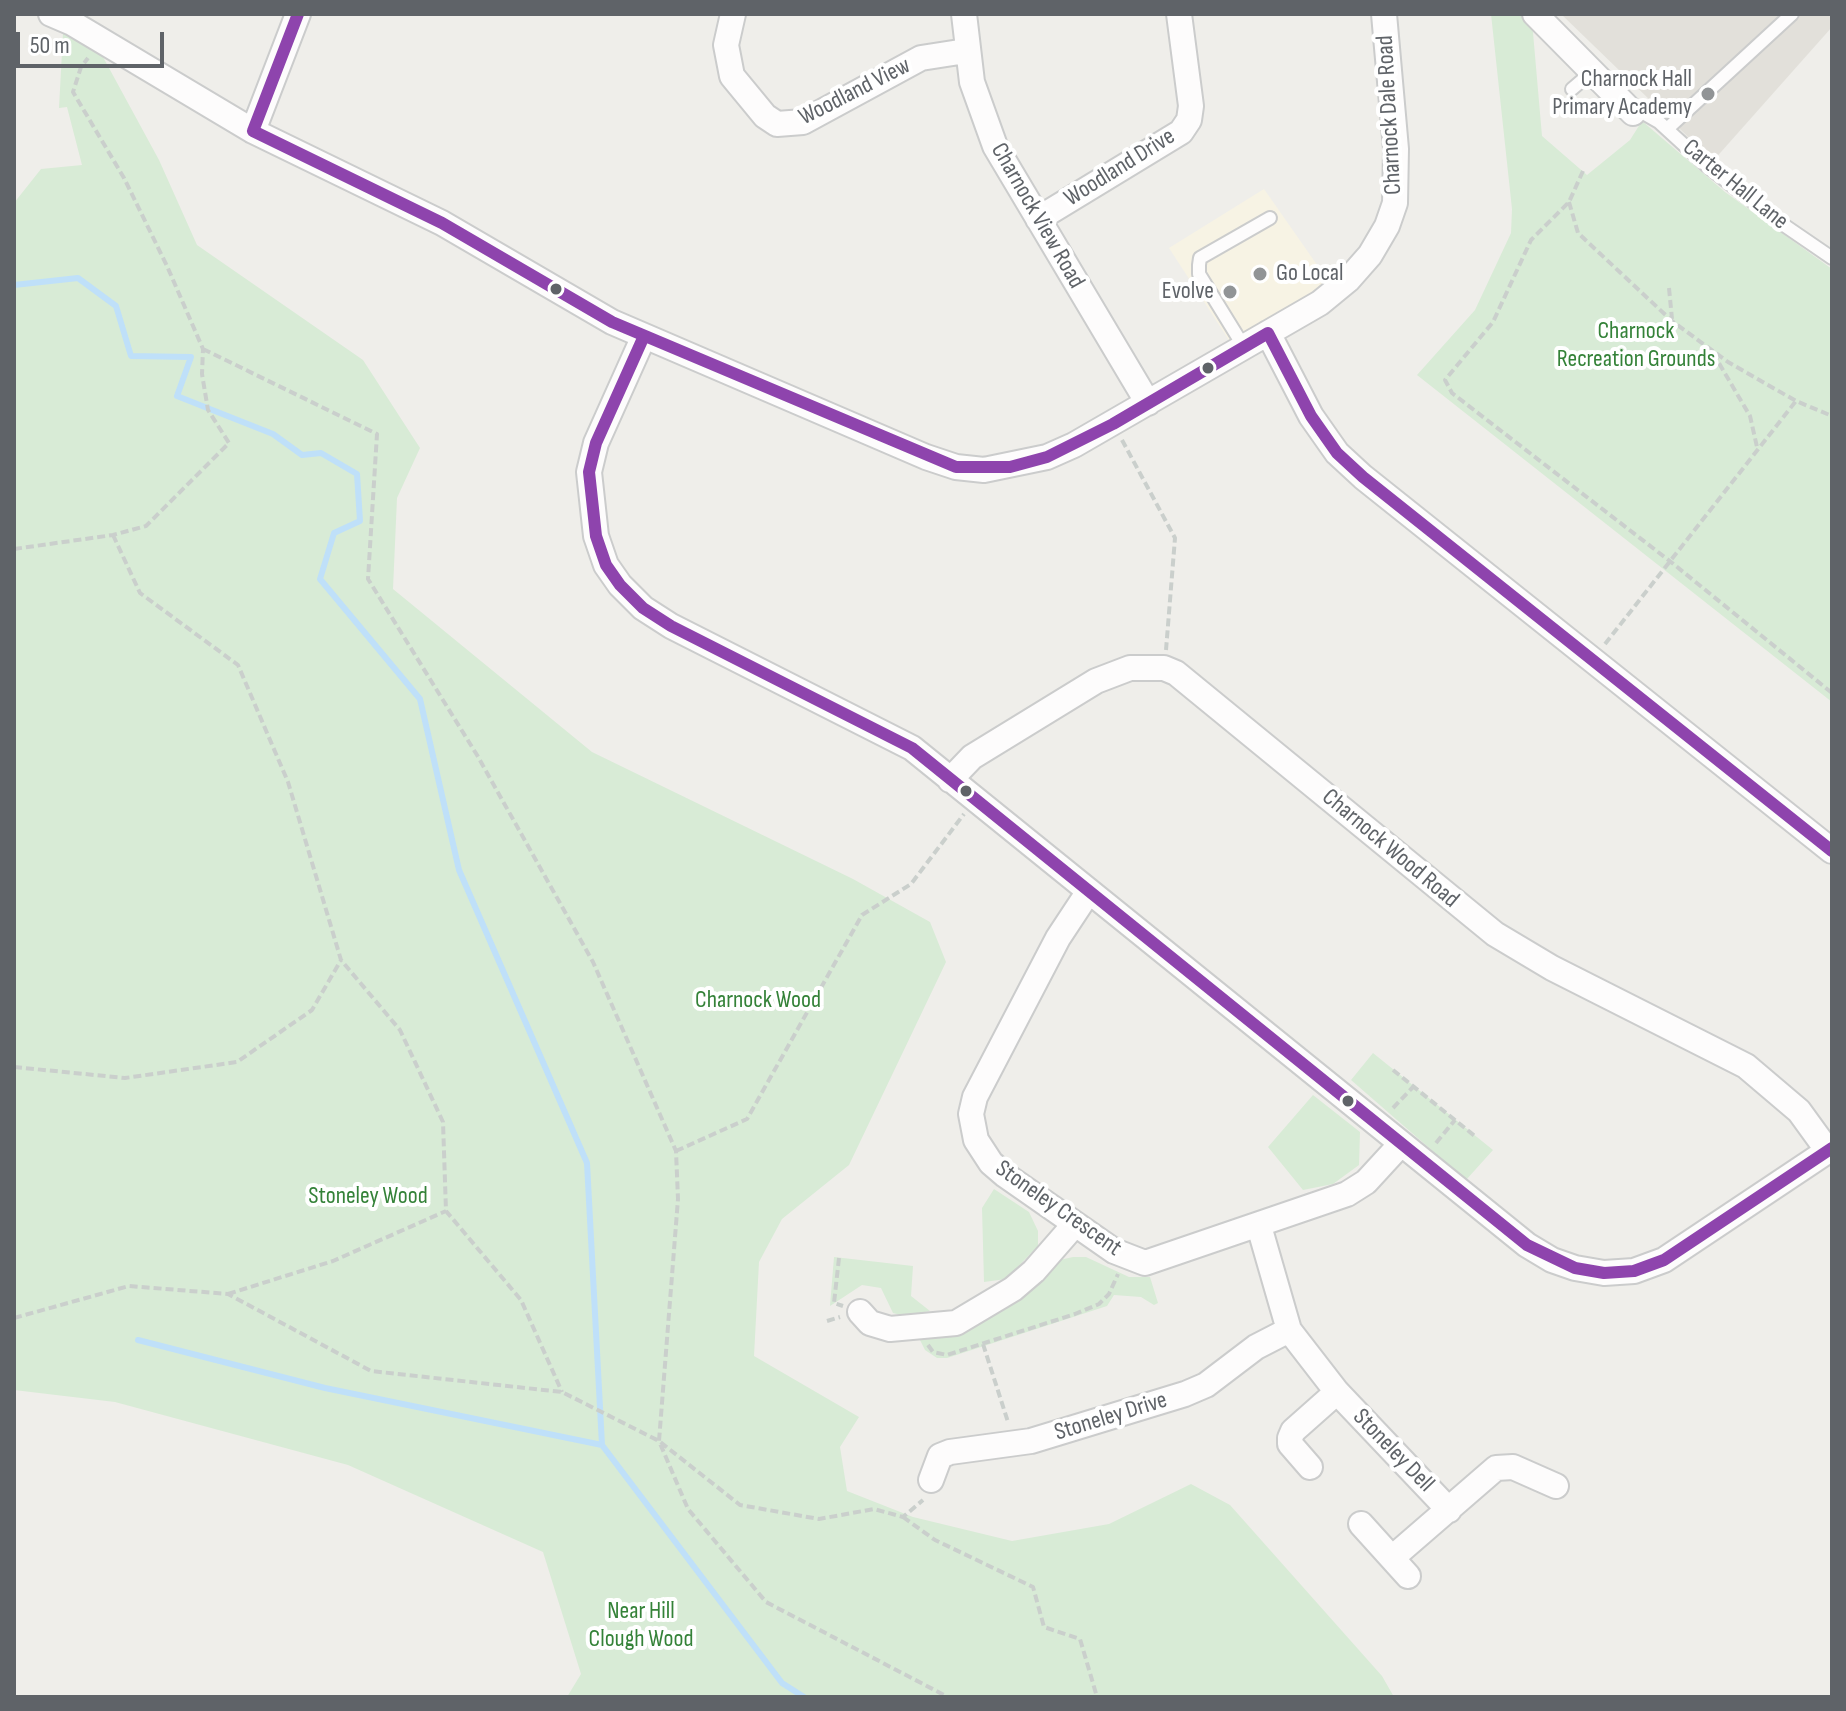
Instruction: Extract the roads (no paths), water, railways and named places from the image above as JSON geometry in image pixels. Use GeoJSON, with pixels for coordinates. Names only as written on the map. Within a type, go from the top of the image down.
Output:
{"type":"FeatureCollection","features":[{"type":"Feature","properties":{"kind":"street","name":"Charnock Dale Road"},"geometry":{"type":"LineString","coordinates":[[51,14],[101,40],[253,131],[442,223],[577,303],[644,336],[956,467],[984,470],[1022,464],[1060,451],[1113,424],[1336,292],[1370,255],[1387,226],[1398,179],[1384,14]]}},
{"type":"Feature","properties":{"kind":"street"},"geometry":{"type":"LineString","coordinates":[[253,131],[298,14]]}},
{"type":"Feature","properties":{"kind":"street","name":"Woodland View"},"geometry":{"type":"LineString","coordinates":[[733,14],[726,45],[732,76],[765,116],[777,124],[803,122],[921,58],[966,51]]}},
{"type":"Feature","properties":{"kind":"street","name":"Charnock View Road"},"geometry":{"type":"LineString","coordinates":[[964,14],[966,51],[980,113],[1038,219],[1148,403]]}},
{"type":"Feature","properties":{"kind":"street","name":"Woodland Drive"},"geometry":{"type":"LineString","coordinates":[[1038,219],[1181,132],[1189,120],[1191,106],[1179,14]]}},
{"type":"Feature","properties":{"kind":"street","name":"Carter Hall Lane"},"geometry":{"type":"LineString","coordinates":[[1535,14],[1633,113]]}},
{"type":"Feature","properties":{"kind":"street"},"geometry":{"type":"LineString","coordinates":[[1268,333],[1311,416],[1337,453],[1832,851]]}},
{"type":"Feature","properties":{"kind":"street"},"geometry":{"type":"LineString","coordinates":[[644,336],[596,443],[589,472],[596,536],[606,565],[643,608],[671,626],[912,748],[1400,1145],[1552,1260],[1604,1273],[1634,1271],[1664,1260],[1830,1149]]}},
{"type":"Feature","properties":{"kind":"street","name":"Charnock Wood Road"},"geometry":{"type":"LineString","coordinates":[[950,780],[972,757],[1096,681],[1130,668],[1164,668],[1176,673],[1495,934],[1552,968],[1746,1066],[1799,1111],[1830,1149]]}},
{"type":"Feature","properties":{"kind":"street","name":"Stoneley Crescent"},"geometry":{"type":"LineString","coordinates":[[1089,891],[1058,938],[975,1097],[971,1114],[976,1140],[991,1163],[1075,1224],[1126,1257],[1145,1263],[1347,1194],[1366,1182],[1400,1145]]}},
{"type":"Feature","properties":{"kind":"street"},"geometry":{"type":"LineString","coordinates":[[860,1312],[870,1323],[890,1329],[956,1323],[1013,1289],[1034,1271],[1075,1224]]}},
{"type":"Feature","properties":{"kind":"street","name":"Stoneley Dell"},"geometry":{"type":"LineString","coordinates":[[1259,1226],[1289,1330],[1337,1392],[1449,1510]]}},
{"type":"Feature","properties":{"kind":"street","name":"Stoneley Drive"},"geometry":{"type":"LineString","coordinates":[[931,1480],[940,1456],[1014,1443],[1185,1394],[1206,1385],[1256,1347],[1289,1330]]}},
{"type":"Feature","properties":{"kind":"street","name":"Stoneley Dell"},"geometry":{"type":"LineString","coordinates":[[1310,1467],[1290,1444],[1293,1431],[1337,1392]]}},
{"type":"Feature","properties":{"kind":"street","name":"Stoneley Dell"},"geometry":{"type":"LineString","coordinates":[[1361,1524],[1400,1567],[1449,1510],[1496,1468],[1503,1466],[1533,1474],[1556,1486]]}},
{"type":"Feature","properties":{"kind":"lane"},"geometry":{"type":"LineString","coordinates":[[1667,129],[1792,14]]}},
{"type":"Feature","properties":{"kind":"lane"},"geometry":{"type":"LineString","coordinates":[[1572,89],[1593,71]]}},
{"type":"Feature","properties":{"kind":"lane","name":"Carter Hall Lane"},"geometry":{"type":"LineString","coordinates":[[1633,113],[1645,114],[1667,129],[1775,219],[1832,258]]}},
{"type":"Feature","properties":{"kind":"lane"},"geometry":{"type":"LineString","coordinates":[[1244,347],[1199,274],[1200,258],[1270,218]]}},
{"type":"Feature","properties":{"kind":"waterway"},"geometry":{"type":"LineString","coordinates":[[14,285],[78,278],[116,306],[131,356],[191,357],[177,396],[273,434],[302,455],[321,453],[357,474],[360,521],[334,533],[320,579],[420,699],[459,870],[587,1163],[602,1445],[782,1683],[804,1697]]}},
{"type":"Feature","properties":{"kind":"waterway"},"geometry":{"type":"LineString","coordinates":[[138,1340],[325,1388],[602,1445]]}},
{"type":"Feature","properties":{"kind":"place","name":"Charnock Hall Primary Academy"},"geometry":{"type":"Point","coordinates":[1708,94]}},
{"type":"Feature","properties":{"kind":"place","name":"Go Local"},"geometry":{"type":"Point","coordinates":[1260,274]}},
{"type":"Feature","properties":{"kind":"place","name":"Evolve"},"geometry":{"type":"Point","coordinates":[1230,292]}},
{"type":"Feature","properties":{"kind":"park label","name":"Charnock Recreation Grounds"},"geometry":{"type":"Point","coordinates":[1636,346]}},
{"type":"Feature","properties":{"kind":"park label","name":"Charnock Wood"},"geometry":{"type":"Point","coordinates":[758,1001]}},
{"type":"Feature","properties":{"kind":"park label","name":"Stoneley Wood"},"geometry":{"type":"Point","coordinates":[368,1197]}},
{"type":"Feature","properties":{"kind":"park label","name":"Near Hill Clough Wood"},"geometry":{"type":"Point","coordinates":[641,1626]}}]}
